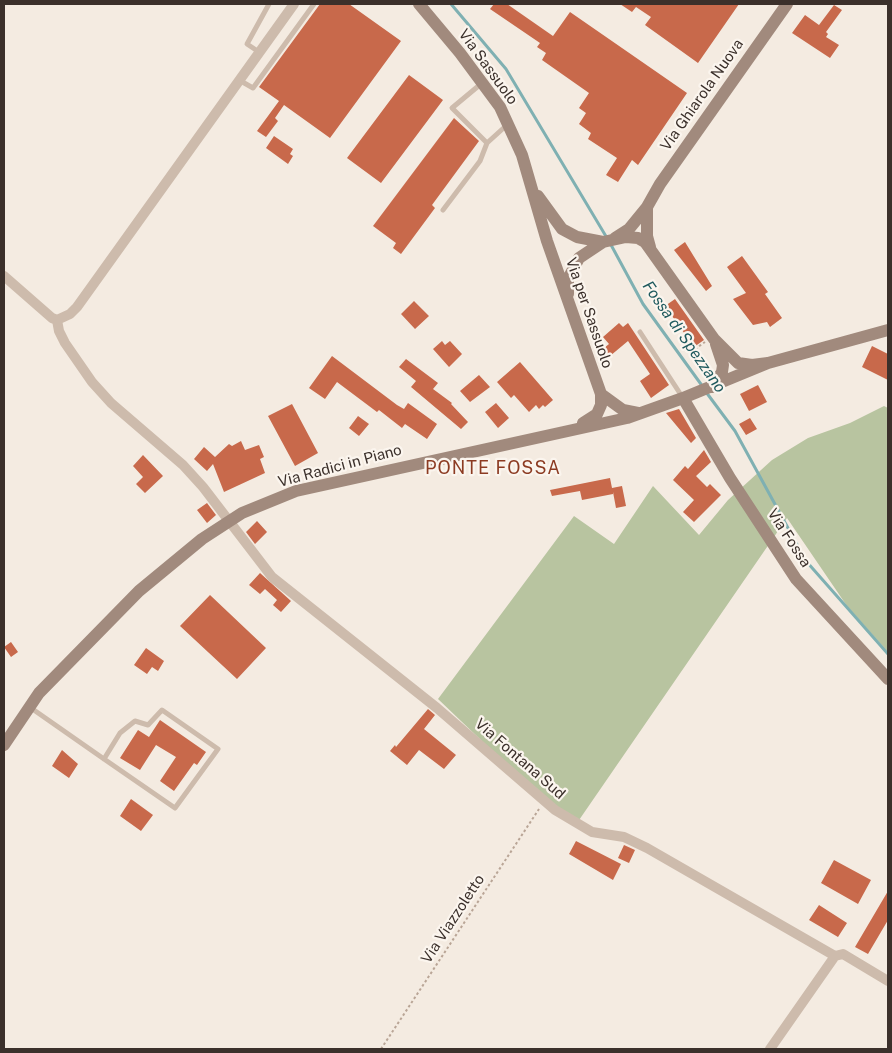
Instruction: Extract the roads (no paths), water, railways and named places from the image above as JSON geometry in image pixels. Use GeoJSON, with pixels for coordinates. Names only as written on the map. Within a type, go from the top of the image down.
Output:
{"type":"FeatureCollection","features":[{"type":"Feature","properties":{"kind":"street"},"geometry":{"type":"LineString","coordinates":[[4,276],[52,318],[57,320],[70,314],[77,307],[294,4]]}},
{"type":"Feature","properties":{"kind":"street","name":"Via Sassuolo"},"geometry":{"type":"LineString","coordinates":[[419,4],[482,82],[508,124],[532,186],[547,241]]}},
{"type":"Feature","properties":{"kind":"street","name":"Via Ghiarola Nuova"},"geometry":{"type":"LineString","coordinates":[[625,235],[647,207],[660,184],[787,4]]}},
{"type":"Feature","properties":{"kind":"street"},"geometry":{"type":"LineString","coordinates":[[532,186],[546,210],[562,229],[577,237],[601,243]]}},
{"type":"Feature","properties":{"kind":"street"},"geometry":{"type":"LineString","coordinates":[[647,207],[647,236],[650,247]]}},
{"type":"Feature","properties":{"kind":"street"},"geometry":{"type":"LineString","coordinates":[[568,294],[568,279],[579,258],[601,243],[625,235],[638,238],[650,247],[714,339],[738,363],[752,365],[768,363],[888,330]]}},
{"type":"Feature","properties":{"kind":"street","name":"Via per Sassuolo"},"geometry":{"type":"LineString","coordinates":[[547,241],[561,284],[568,294],[601,394]]}},
{"type":"Feature","properties":{"kind":"street","name":"Via Fontana Sud"},"geometry":{"type":"LineString","coordinates":[[57,320],[59,331],[65,343],[92,382],[111,403],[155,439],[203,487],[272,577],[437,708],[555,810],[592,832],[624,837],[647,848],[835,956],[843,954],[888,981]]}},
{"type":"Feature","properties":{"kind":"street"},"geometry":{"type":"LineString","coordinates":[[714,339],[723,365],[716,383]]}},
{"type":"Feature","properties":{"kind":"street","name":"Via Radici in Piano"},"geometry":{"type":"LineString","coordinates":[[4,745],[28,707],[77,652],[139,591],[202,539],[242,513],[296,490],[640,413],[684,398],[716,383],[768,363]]}},
{"type":"Feature","properties":{"kind":"street"},"geometry":{"type":"LineString","coordinates":[[601,394],[623,410],[640,413]]}},
{"type":"Feature","properties":{"kind":"street"},"geometry":{"type":"LineString","coordinates":[[567,430],[590,420],[597,414],[601,406],[601,394]]}},
{"type":"Feature","properties":{"kind":"street","name":"Via Fossa"},"geometry":{"type":"LineString","coordinates":[[684,398],[730,478],[796,579],[888,679]]}},
{"type":"Feature","properties":{"kind":"street"},"geometry":{"type":"LineString","coordinates":[[770,1049],[835,956]]}},
{"type":"Feature","properties":{"kind":"lane"},"geometry":{"type":"LineString","coordinates":[[259,52],[247,44],[269,4]]}},
{"type":"Feature","properties":{"kind":"lane"},"geometry":{"type":"LineString","coordinates":[[239,80],[253,88],[314,4]]}},
{"type":"Feature","properties":{"kind":"lane"},"geometry":{"type":"LineString","coordinates":[[482,82],[452,108],[487,142]]}},
{"type":"Feature","properties":{"kind":"lane"},"geometry":{"type":"LineString","coordinates":[[443,210],[480,160],[487,142],[508,124]]}},
{"type":"Feature","properties":{"kind":"lane"},"geometry":{"type":"LineString","coordinates":[[640,332],[684,398]]}},
{"type":"Feature","properties":{"kind":"lane"},"geometry":{"type":"LineString","coordinates":[[28,707],[175,808],[218,749],[162,710],[148,725],[135,721],[120,732],[104,759]]}},
{"type":"Feature","properties":{"kind":"waterway","name":"Fossa di Spezzano"},"geometry":{"type":"LineString","coordinates":[[451,4],[506,69],[607,238]]}},
{"type":"Feature","properties":{"kind":"waterway","name":"Fossa di Spezzano"},"geometry":{"type":"LineString","coordinates":[[610,243],[643,304],[703,387]]}},
{"type":"Feature","properties":{"kind":"waterway","name":"Fossa di Spezzano"},"geometry":{"type":"LineString","coordinates":[[706,392],[735,431],[806,561],[888,654]]}},
{"type":"Feature","properties":{"kind":"district","name":"PONTE FOSSA"},"geometry":{"type":"Point","coordinates":[493,468]}}]}
